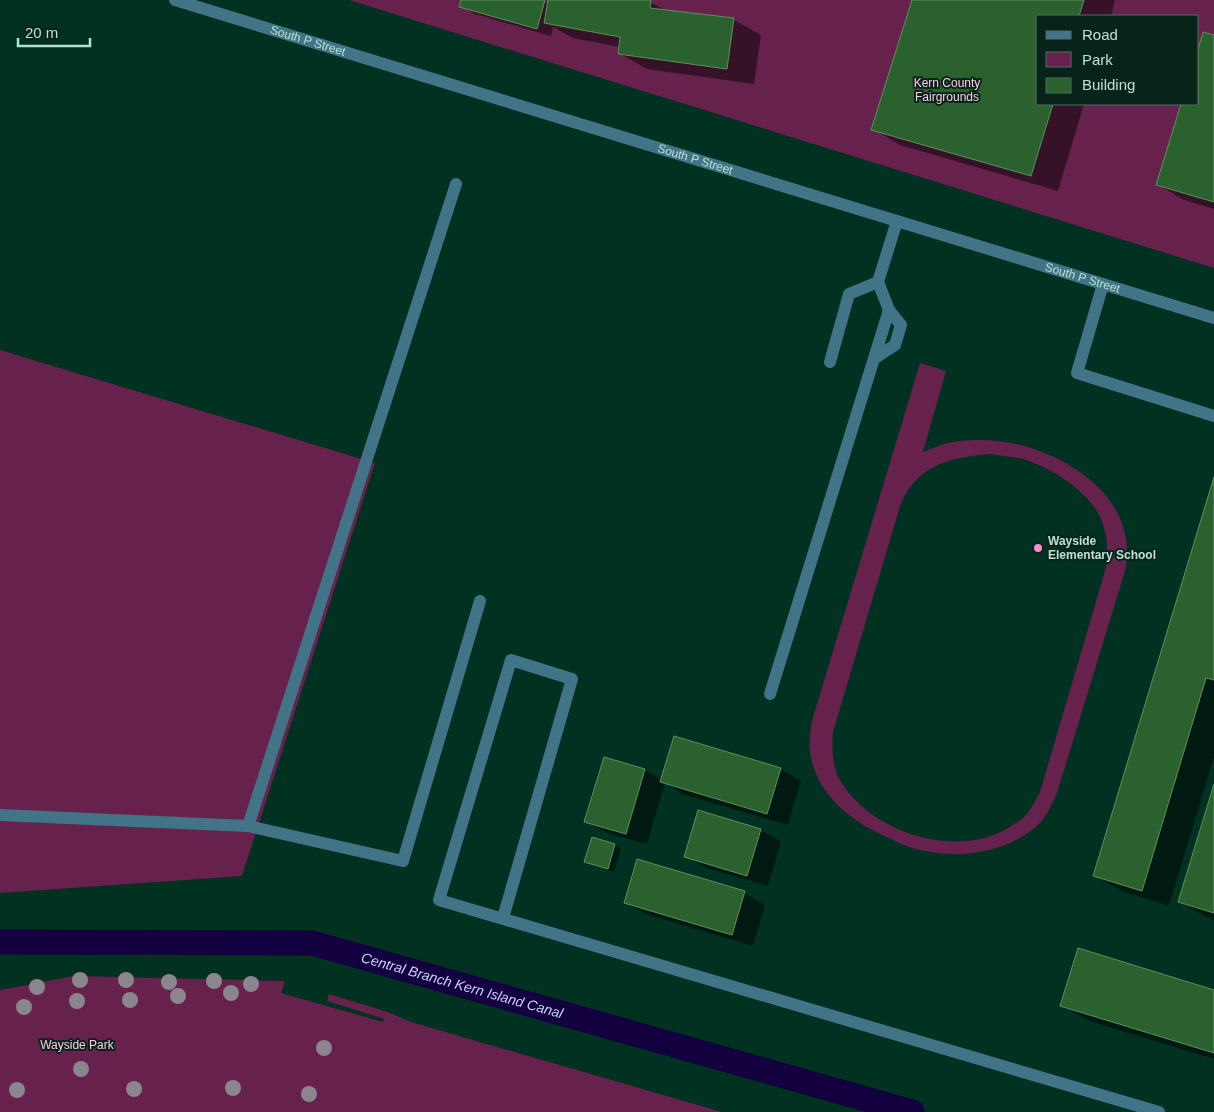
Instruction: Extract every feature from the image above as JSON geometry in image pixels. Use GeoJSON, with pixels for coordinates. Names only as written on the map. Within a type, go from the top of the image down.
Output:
{"type":"FeatureCollection","features":[{"type":"Feature","properties":{"kind":"street","name":"South P Street"},"geometry":{"type":"LineString","coordinates":[[175,0],[1214,318]]}},
{"type":"Feature","properties":{"kind":"street"},"geometry":{"type":"LineString","coordinates":[[248,826],[456,184]]}},
{"type":"Feature","properties":{"kind":"street"},"geometry":{"type":"LineString","coordinates":[[770,694],[876,358],[896,345],[901,325],[889,310],[878,282],[897,221]]}},
{"type":"Feature","properties":{"kind":"street"},"geometry":{"type":"LineString","coordinates":[[830,362],[849,294],[878,282]]}},
{"type":"Feature","properties":{"kind":"street"},"geometry":{"type":"LineString","coordinates":[[1103,284],[1077,373],[1214,416]]}},
{"type":"Feature","properties":{"kind":"street"},"geometry":{"type":"LineString","coordinates":[[0,815],[248,826],[403,861],[480,601]]}},
{"type":"Feature","properties":{"kind":"street"},"geometry":{"type":"LineString","coordinates":[[503,918],[572,679],[510,660],[439,900],[1160,1112]]}},
{"type":"Feature","properties":{"kind":"green space","name":"Kern County Fairgrounds"},"geometry":{"type":"Polygon","coordinates":[[[349,0],[1214,0],[1214,268],[349,0]]]}},
{"type":"Feature","properties":{"kind":"green space"},"geometry":{"type":"Polygon","coordinates":[[[0,350],[375,463],[242,876],[0,893],[0,350]]]}},
{"type":"Feature","properties":{"kind":"green space"},"geometry":{"type":"Polygon","coordinates":[[[920,363],[946,371],[923,452],[948,443],[978,440],[1022,445],[1044,453],[1066,463],[1086,476],[1103,492],[1116,510],[1124,530],[1127,549],[1126,568],[1057,793],[1047,814],[1038,825],[1010,843],[994,849],[961,854],[944,854],[912,848],[862,824],[831,798],[823,787],[812,762],[810,748],[811,724],[920,363]],[[991,454],[962,458],[938,465],[917,479],[901,503],[833,732],[835,769],[840,780],[854,799],[872,814],[894,827],[918,836],[942,841],[967,841],[990,836],[1019,821],[1032,806],[1040,792],[1107,564],[1107,543],[1102,522],[1090,502],[1081,492],[1048,469],[1022,459],[991,454]]]}},
{"type":"Feature","properties":{"kind":"green space","name":"Wayside Park"},"geometry":{"type":"Polygon","coordinates":[[[74,976],[285,981],[281,993],[383,1022],[384,1019],[327,1001],[329,994],[388,1012],[411,1022],[722,1112],[0,1112],[0,990],[74,976]]]}},
{"type":"Feature","properties":{"kind":"building"},"geometry":{"type":"Polygon","coordinates":[[[461,0],[545,0],[537,29],[459,7],[461,0]]]}},
{"type":"Feature","properties":{"kind":"building"},"geometry":{"type":"Polygon","coordinates":[[[548,0],[651,0],[650,8],[734,18],[727,69],[618,54],[620,37],[544,23],[548,0]]]}},
{"type":"Feature","properties":{"kind":"building"},"geometry":{"type":"Polygon","coordinates":[[[912,0],[1084,0],[1079,15],[1036,15],[1036,105],[1053,105],[1031,176],[871,130],[912,0]]]}},
{"type":"Feature","properties":{"kind":"building"},"geometry":{"type":"Polygon","coordinates":[[[1203,32],[1214,35],[1214,202],[1156,185],[1181,105],[1199,105],[1199,46],[1203,32]]]}},
{"type":"Feature","properties":{"kind":"building"},"geometry":{"type":"Polygon","coordinates":[[[1214,477],[1214,680],[1206,678],[1142,891],[1093,876],[1214,477]]]}},
{"type":"Feature","properties":{"kind":"building"},"geometry":{"type":"Polygon","coordinates":[[[674,736],[781,768],[767,814],[660,782],[674,736]]]}},
{"type":"Feature","properties":{"kind":"building"},"geometry":{"type":"Polygon","coordinates":[[[604,757],[645,769],[626,834],[584,822],[604,757]]]}},
{"type":"Feature","properties":{"kind":"building"},"geometry":{"type":"Polygon","coordinates":[[[1214,784],[1214,913],[1178,902],[1214,784]]]}},
{"type":"Feature","properties":{"kind":"building"},"geometry":{"type":"Polygon","coordinates":[[[698,810],[761,829],[747,876],[684,857],[698,810]]]}},
{"type":"Feature","properties":{"kind":"building"},"geometry":{"type":"Polygon","coordinates":[[[592,837],[615,844],[608,869],[584,862],[592,837]]]}},
{"type":"Feature","properties":{"kind":"building"},"geometry":{"type":"Polygon","coordinates":[[[637,859],[745,891],[732,935],[624,903],[637,859]]]}},
{"type":"Feature","properties":{"kind":"building"},"geometry":{"type":"Polygon","coordinates":[[[1078,948],[1214,990],[1214,1053],[1060,1006],[1078,948]]]}},
{"type":"Feature","properties":{"kind":"waterway","name":"Central Branch Kern Island Canal"},"geometry":{"type":"LineString","coordinates":[[0,942],[312,943],[912,1112]]}},
{"type":"Feature","properties":{"kind":"place","name":"Wayside Elementary School"},"geometry":{"type":"Point","coordinates":[1038,548]}}]}
